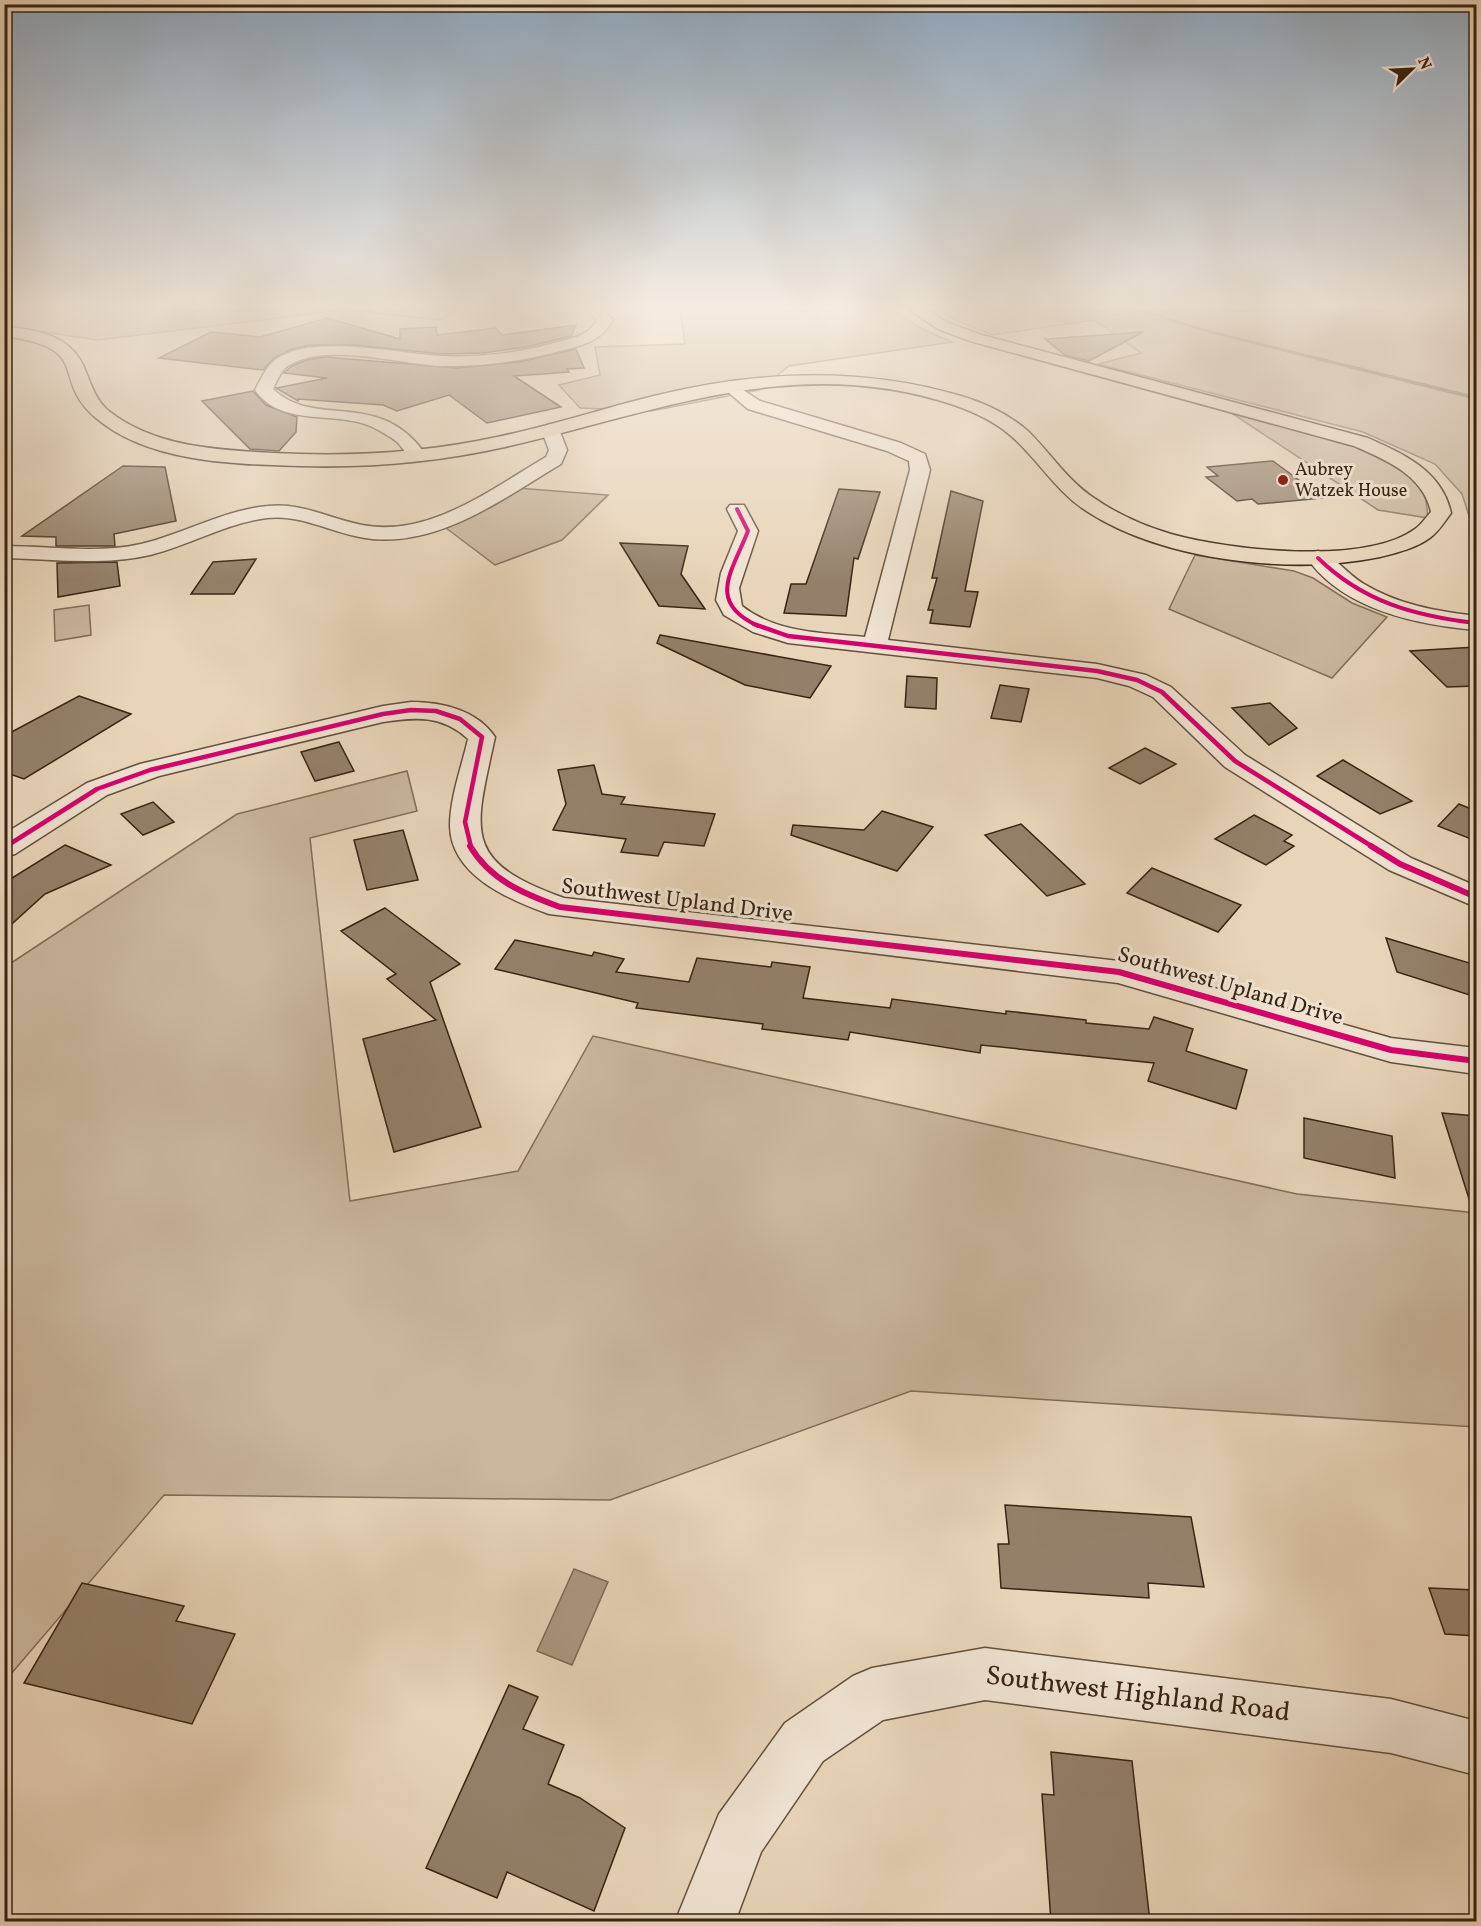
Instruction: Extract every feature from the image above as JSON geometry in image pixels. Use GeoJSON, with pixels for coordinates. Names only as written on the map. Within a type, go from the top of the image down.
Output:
{"type":"FeatureCollection","features":[{"type":"Feature","properties":{"kind":"main road"},"geometry":{"type":"LineString","coordinates":[[89,400],[100,413],[118,426],[156,442],[214,454],[275,459],[350,459],[417,455],[496,443],[662,400]]}},
{"type":"Feature","properties":{"kind":"main road"},"geometry":{"type":"LineString","coordinates":[[953,400],[982,411],[1010,426],[1023,437],[1077,497],[1111,517],[1142,531],[1218,550],[1318,558],[1380,551],[1426,532],[1441,513],[1438,497],[1426,481],[1406,465],[1352,439],[1206,400]]}},
{"type":"Feature","properties":{"kind":"street"},"geometry":{"type":"LineString","coordinates":[[270,400],[291,407],[368,419],[393,428],[409,441],[417,455]]}},
{"type":"Feature","properties":{"kind":"street"},"geometry":{"type":"LineString","coordinates":[[747,400],[754,405],[784,416],[894,447],[918,458],[920,470],[874,647]]}},
{"type":"Feature","properties":{"kind":"street"},"geometry":{"type":"LineString","coordinates":[[4,552],[131,552],[171,542],[230,520],[270,511],[293,512],[375,533],[400,531],[447,521],[554,460],[558,450],[550,429]]}},
{"type":"Feature","properties":{"kind":"street"},"geometry":{"type":"LineString","coordinates":[[737,509],[748,531],[725,593],[728,607],[741,619],[788,636],[1097,671],[1137,680],[1162,692],[1235,761],[1400,864],[1476,897]]}},
{"type":"Feature","properties":{"kind":"street"},"geometry":{"type":"LineString","coordinates":[[1318,558],[1344,584],[1387,605],[1428,617],[1476,623]]}},
{"type":"Feature","properties":{"kind":"street","name":"Southwest Upland Drive"},"geometry":{"type":"LineString","coordinates":[[4,848],[97,789],[150,770],[383,714],[419,708],[447,714],[462,721],[482,737],[464,828],[477,859],[495,876],[522,894],[560,907],[1119,972],[1309,1029],[1391,1050],[1476,1060]]}},
{"type":"Feature","properties":{"kind":"street","name":"Southwest Highland Road"},"geometry":{"type":"LineString","coordinates":[[705,1922],[739,1834],[804,1742],[873,1695],[985,1674],[1391,1726],[1476,1748]]}},
{"type":"Feature","properties":{"kind":"shaded area"},"geometry":{"type":"Polygon","coordinates":[[[573,400],[708,400],[651,411],[580,408],[573,400]]]}},
{"type":"Feature","properties":{"kind":"shaded area"},"geometry":{"type":"Polygon","coordinates":[[[1238,400],[1476,400],[1476,526],[1472,525],[1462,494],[1435,464],[1363,432],[1238,400]]]}},
{"type":"Feature","properties":{"kind":"shaded area"},"geometry":{"type":"Polygon","coordinates":[[[1224,408],[1331,437],[1385,460],[1407,474],[1423,491],[1428,518],[1378,510],[1224,408]]]}},
{"type":"Feature","properties":{"kind":"shaded area"},"geometry":{"type":"Polygon","coordinates":[[[517,488],[608,495],[562,540],[495,565],[446,528],[470,517],[517,488]]]}},
{"type":"Feature","properties":{"kind":"shaded area"},"geometry":{"type":"Polygon","coordinates":[[[1195,555],[1294,571],[1313,578],[1352,603],[1387,617],[1332,678],[1169,609],[1195,555]]]}},
{"type":"Feature","properties":{"kind":"shaded area"},"geometry":{"type":"Polygon","coordinates":[[[89,605],[91,635],[55,641],[54,610],[89,605]]]}},
{"type":"Feature","properties":{"kind":"shaded area"},"geometry":{"type":"Polygon","coordinates":[[[407,771],[417,811],[310,838],[350,1201],[518,1171],[593,1036],[1297,1194],[1476,1213],[1476,1427],[911,1391],[610,1500],[164,1495],[5,1681],[5,967],[237,814],[407,771]]]}},
{"type":"Feature","properties":{"kind":"shaded area"},"geometry":{"type":"Polygon","coordinates":[[[574,1569],[608,1582],[572,1665],[537,1651],[574,1569]]]}},
{"type":"Feature","properties":{"kind":"building"},"geometry":{"type":"Polygon","coordinates":[[[261,400],[266,405],[297,417],[296,432],[279,451],[250,449],[202,401],[261,400]]]}},
{"type":"Feature","properties":{"kind":"building"},"geometry":{"type":"Polygon","coordinates":[[[310,400],[433,400],[397,411],[383,405],[310,400]]]}},
{"type":"Feature","properties":{"kind":"building"},"geometry":{"type":"Polygon","coordinates":[[[456,400],[550,400],[561,407],[487,423],[456,400]]]}},
{"type":"Feature","properties":{"kind":"building","name":"Aubrey Watzek House"},"geometry":{"type":"Polygon","coordinates":[[[1273,461],[1323,498],[1258,504],[1252,499],[1237,501],[1206,477],[1218,476],[1207,467],[1273,461]]]}},
{"type":"Feature","properties":{"kind":"building"},"geometry":{"type":"Polygon","coordinates":[[[123,466],[165,467],[176,521],[114,534],[115,546],[56,546],[56,537],[22,536],[123,466]]]}},
{"type":"Feature","properties":{"kind":"building"},"geometry":{"type":"Polygon","coordinates":[[[839,489],[880,492],[858,559],[854,558],[846,616],[784,613],[791,584],[806,584],[839,489]]]}},
{"type":"Feature","properties":{"kind":"building"},"geometry":{"type":"Polygon","coordinates":[[[951,491],[983,501],[965,591],[978,592],[970,627],[930,623],[933,610],[928,610],[937,578],[932,578],[951,491]]]}},
{"type":"Feature","properties":{"kind":"building"},"geometry":{"type":"Polygon","coordinates":[[[620,543],[688,546],[681,574],[705,609],[659,606],[620,543]]]}},
{"type":"Feature","properties":{"kind":"building"},"geometry":{"type":"Polygon","coordinates":[[[256,559],[234,594],[191,594],[213,562],[256,559]]]}},
{"type":"Feature","properties":{"kind":"building"},"geometry":{"type":"Polygon","coordinates":[[[117,562],[120,586],[58,597],[57,563],[117,562]]]}},
{"type":"Feature","properties":{"kind":"building"},"geometry":{"type":"Polygon","coordinates":[[[660,635],[831,666],[810,698],[745,685],[657,643],[660,635]]]}},
{"type":"Feature","properties":{"kind":"building"},"geometry":{"type":"Polygon","coordinates":[[[1476,647],[1476,686],[1447,687],[1410,651],[1476,647]]]}},
{"type":"Feature","properties":{"kind":"building"},"geometry":{"type":"Polygon","coordinates":[[[907,676],[937,678],[936,709],[905,707],[907,676]]]}},
{"type":"Feature","properties":{"kind":"building"},"geometry":{"type":"Polygon","coordinates":[[[1000,685],[1029,689],[1021,722],[991,718],[1000,685]]]}},
{"type":"Feature","properties":{"kind":"building"},"geometry":{"type":"Polygon","coordinates":[[[79,696],[131,714],[24,779],[4,772],[4,736],[79,696]]]}},
{"type":"Feature","properties":{"kind":"building"},"geometry":{"type":"Polygon","coordinates":[[[1270,703],[1297,728],[1269,745],[1232,708],[1270,703]]]}},
{"type":"Feature","properties":{"kind":"building"},"geometry":{"type":"Polygon","coordinates":[[[339,742],[354,771],[315,781],[301,752],[339,742]]]}},
{"type":"Feature","properties":{"kind":"building"},"geometry":{"type":"Polygon","coordinates":[[[1145,748],[1176,764],[1140,784],[1109,768],[1145,748]]]}},
{"type":"Feature","properties":{"kind":"building"},"geometry":{"type":"Polygon","coordinates":[[[1343,760],[1412,801],[1380,814],[1317,776],[1343,760]]]}},
{"type":"Feature","properties":{"kind":"building"},"geometry":{"type":"Polygon","coordinates":[[[594,765],[602,794],[625,797],[621,804],[715,814],[704,846],[664,842],[658,856],[621,852],[626,839],[553,830],[566,804],[558,770],[594,765]]]}},
{"type":"Feature","properties":{"kind":"building"},"geometry":{"type":"Polygon","coordinates":[[[153,802],[174,822],[143,835],[121,814],[153,802]]]}},
{"type":"Feature","properties":{"kind":"building"},"geometry":{"type":"Polygon","coordinates":[[[1459,804],[1476,811],[1476,841],[1438,826],[1459,804]]]}},
{"type":"Feature","properties":{"kind":"building"},"geometry":{"type":"Polygon","coordinates":[[[882,811],[933,827],[897,871],[791,835],[793,825],[864,830],[882,811]]]}},
{"type":"Feature","properties":{"kind":"building"},"geometry":{"type":"Polygon","coordinates":[[[1254,815],[1292,835],[1284,841],[1294,846],[1266,865],[1215,839],[1254,815]]]}},
{"type":"Feature","properties":{"kind":"building"},"geometry":{"type":"Polygon","coordinates":[[[1021,824],[1085,884],[1047,896],[985,835],[1021,824]]]}},
{"type":"Feature","properties":{"kind":"building"},"geometry":{"type":"Polygon","coordinates":[[[403,830],[418,880],[367,890],[354,840],[403,830]]]}},
{"type":"Feature","properties":{"kind":"building"},"geometry":{"type":"Polygon","coordinates":[[[65,845],[111,865],[45,894],[4,931],[4,883],[65,845]]]}},
{"type":"Feature","properties":{"kind":"building"},"geometry":{"type":"Polygon","coordinates":[[[1152,868],[1241,905],[1218,932],[1127,893],[1152,868]]]}},
{"type":"Feature","properties":{"kind":"building"},"geometry":{"type":"Polygon","coordinates":[[[385,908],[460,964],[430,982],[481,1127],[394,1152],[363,1039],[436,1020],[387,979],[396,974],[341,931],[385,908]]]}},
{"type":"Feature","properties":{"kind":"building"},"geometry":{"type":"Polygon","coordinates":[[[1386,938],[1476,965],[1476,997],[1397,972],[1386,938]]]}},
{"type":"Feature","properties":{"kind":"building"},"geometry":{"type":"Polygon","coordinates":[[[515,940],[592,956],[594,952],[624,959],[616,972],[689,982],[697,958],[771,967],[772,962],[810,967],[803,998],[890,1008],[892,999],[1149,1029],[1154,1017],[1193,1029],[1186,1051],[1247,1070],[1236,1109],[1148,1081],[1154,1063],[981,1045],[980,1053],[850,1032],[848,1040],[762,1029],[763,1024],[636,1008],[638,1003],[495,969],[515,940]]]}},
{"type":"Feature","properties":{"kind":"building"},"geometry":{"type":"Polygon","coordinates":[[[1442,1113],[1476,1116],[1476,1202],[1470,1202],[1442,1113]]]}},
{"type":"Feature","properties":{"kind":"building"},"geometry":{"type":"Polygon","coordinates":[[[1304,1118],[1392,1136],[1395,1178],[1304,1158],[1304,1118]]]}},
{"type":"Feature","properties":{"kind":"building"},"geometry":{"type":"Polygon","coordinates":[[[1005,1505],[1191,1517],[1204,1587],[1148,1583],[1149,1598],[1001,1588],[998,1544],[1009,1544],[1005,1505]]]}},
{"type":"Feature","properties":{"kind":"building"},"geometry":{"type":"Polygon","coordinates":[[[82,1583],[184,1606],[176,1621],[235,1634],[192,1724],[24,1683],[82,1583]]]}},
{"type":"Feature","properties":{"kind":"building"},"geometry":{"type":"Polygon","coordinates":[[[1429,1588],[1476,1590],[1476,1636],[1445,1634],[1429,1588]]]}},
{"type":"Feature","properties":{"kind":"building"},"geometry":{"type":"Polygon","coordinates":[[[509,1685],[538,1697],[523,1729],[564,1745],[548,1784],[580,1798],[625,1828],[594,1911],[507,1872],[497,1898],[426,1868],[509,1685]]]}},
{"type":"Feature","properties":{"kind":"building"},"geometry":{"type":"Polygon","coordinates":[[[1051,1752],[1132,1761],[1150,1922],[1051,1922],[1042,1794],[1054,1795],[1051,1752]]]}},
{"type":"Feature","properties":{"kind":"cycle path"},"geometry":{"type":"LineString","coordinates":[[737,509],[748,531],[727,588],[727,600],[732,610],[743,619],[788,636],[1097,671],[1137,680],[1162,692],[1235,761],[1400,864],[1476,897]]}},
{"type":"Feature","properties":{"kind":"cycle path"},"geometry":{"type":"LineString","coordinates":[[1318,558],[1352,587],[1390,606],[1432,617],[1476,623]]}},
{"type":"Feature","properties":{"kind":"cycle path"},"geometry":{"type":"LineString","coordinates":[[4,848],[97,789],[150,770],[383,714],[411,710],[436,711],[460,719],[482,737],[465,822],[469,845],[477,859],[488,870],[515,889],[560,907],[1119,972],[1391,1050],[1476,1061]]}},
{"type":"Feature","properties":{"kind":"place","name":"Aubrey Watzek House"},"geometry":{"type":"Point","coordinates":[1283,480]}}]}
